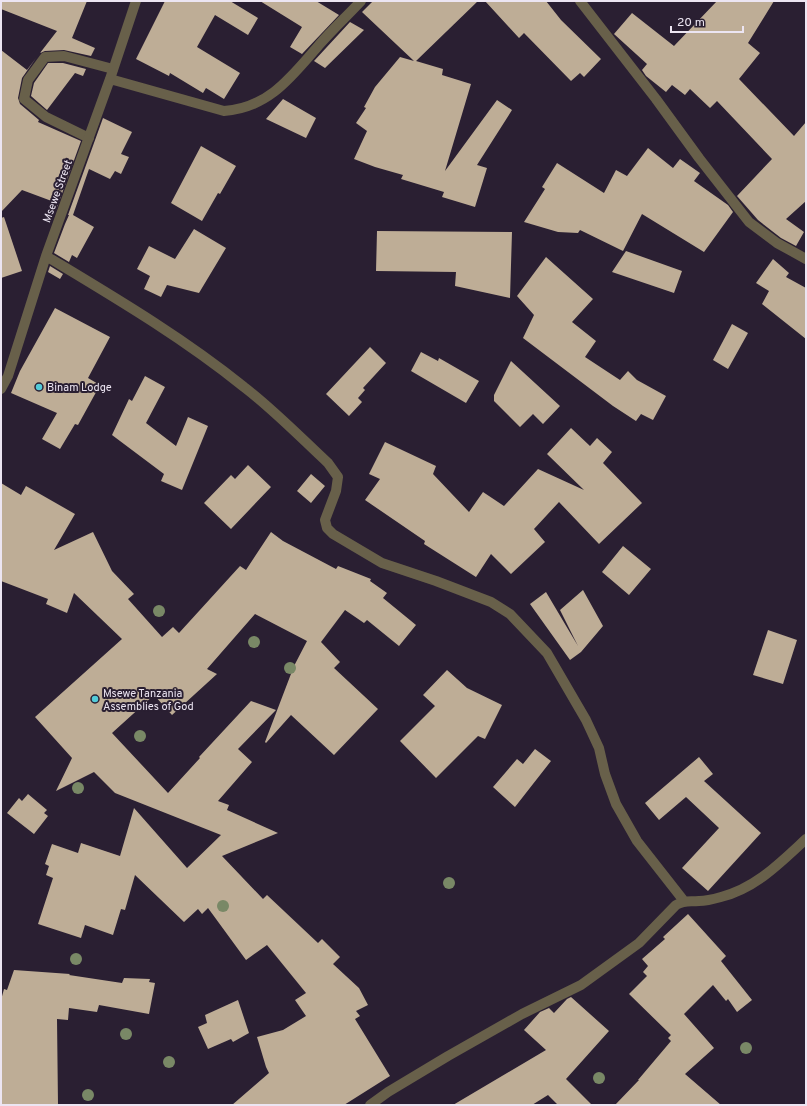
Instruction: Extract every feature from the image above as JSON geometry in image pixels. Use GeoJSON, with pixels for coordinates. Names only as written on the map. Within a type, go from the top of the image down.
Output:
{"type":"FeatureCollection","features":[{"type":"Feature","properties":{"kind":"street","name":"Msewe Street"},"geometry":{"type":"LineString","coordinates":[[1,389],[8,376],[46,256],[112,74],[136,1]]}},
{"type":"Feature","properties":{"kind":"street"},"geometry":{"type":"LineString","coordinates":[[89,138],[46,117],[24,99],[28,80],[45,57],[64,56],[112,74],[224,111],[244,108],[269,96],[284,84],[361,1]]}},
{"type":"Feature","properties":{"kind":"street"},"geometry":{"type":"LineString","coordinates":[[580,1],[749,222],[777,243],[806,259]]}},
{"type":"Feature","properties":{"kind":"street"},"geometry":{"type":"LineString","coordinates":[[46,256],[149,319],[203,355],[246,388],[328,463],[338,477],[336,491],[325,520],[327,528],[333,534],[382,563],[436,581],[491,602],[510,614],[547,653],[586,720],[599,748],[605,774],[616,804],[637,841],[684,901]]}},
{"type":"Feature","properties":{"kind":"street"},"geometry":{"type":"LineString","coordinates":[[370,1105],[388,1092],[448,1056],[522,1014],[581,985],[639,943],[676,905],[684,901],[701,901],[722,897],[745,888],[770,872],[806,839]]}},
{"type":"Feature","properties":{"kind":"building"},"geometry":{"type":"Polygon","coordinates":[[[1,1],[87,1],[72,38],[95,48],[91,56],[64,50],[45,51],[40,53],[57,31],[1,9],[1,1]]]}},
{"type":"Feature","properties":{"kind":"building"},"geometry":{"type":"Polygon","coordinates":[[[165,1],[230,1],[258,18],[248,35],[215,15],[197,47],[240,73],[224,99],[206,88],[203,93],[170,73],[169,76],[136,59],[165,1]]]}},
{"type":"Feature","properties":{"kind":"building"},"geometry":{"type":"Polygon","coordinates":[[[260,1],[316,1],[339,15],[302,54],[290,47],[302,27],[260,1]]]}},
{"type":"Feature","properties":{"kind":"building"},"geometry":{"type":"Polygon","coordinates":[[[373,1],[478,1],[416,61],[443,69],[442,75],[471,84],[445,171],[497,100],[512,110],[477,165],[487,168],[475,207],[442,197],[444,192],[401,179],[403,175],[354,159],[367,131],[356,123],[366,108],[364,107],[375,87],[400,57],[414,61],[362,12],[373,1]]]}},
{"type":"Feature","properties":{"kind":"building"},"geometry":{"type":"Polygon","coordinates":[[[485,1],[546,1],[561,20],[601,59],[584,77],[580,73],[571,81],[524,33],[519,38],[485,1]]]}},
{"type":"Feature","properties":{"kind":"building"},"geometry":{"type":"Polygon","coordinates":[[[717,1],[774,1],[748,43],[760,53],[739,79],[794,136],[806,122],[806,201],[786,219],[804,232],[796,246],[781,238],[758,220],[737,196],[772,159],[717,101],[710,108],[690,89],[685,95],[672,85],[666,92],[646,76],[642,70],[647,64],[614,34],[632,13],[674,46],[717,1]]]}},
{"type":"Feature","properties":{"kind":"building"},"geometry":{"type":"Polygon","coordinates":[[[350,22],[364,30],[325,68],[314,61],[350,22]]]}},
{"type":"Feature","properties":{"kind":"building"},"geometry":{"type":"Polygon","coordinates":[[[1,50],[27,70],[36,58],[22,78],[18,98],[20,104],[39,120],[38,122],[81,141],[56,210],[54,209],[57,203],[22,190],[1,212],[1,50]]]}},
{"type":"Feature","properties":{"kind":"building"},"geometry":{"type":"Polygon","coordinates":[[[48,63],[63,63],[86,69],[83,76],[75,73],[47,110],[31,96],[34,83],[48,63]]]}},
{"type":"Feature","properties":{"kind":"building"},"geometry":{"type":"Polygon","coordinates":[[[283,99],[316,118],[306,138],[266,119],[283,99]]]}},
{"type":"Feature","properties":{"kind":"building"},"geometry":{"type":"Polygon","coordinates":[[[103,118],[132,132],[121,154],[129,157],[121,174],[115,171],[110,179],[89,169],[73,215],[94,227],[77,258],[72,255],[69,262],[54,253],[103,118]]]}},
{"type":"Feature","properties":{"kind":"building"},"geometry":{"type":"Polygon","coordinates":[[[201,146],[236,166],[202,221],[171,203],[201,146]]]}},
{"type":"Feature","properties":{"kind":"building"},"geometry":{"type":"Polygon","coordinates":[[[648,148],[673,168],[680,159],[700,173],[694,181],[728,205],[733,212],[704,252],[642,214],[623,251],[580,230],[578,233],[558,232],[524,222],[545,189],[542,187],[557,163],[604,193],[616,170],[627,176],[648,148]]]}},
{"type":"Feature","properties":{"kind":"building"},"geometry":{"type":"Polygon","coordinates":[[[4,217],[22,271],[1,278],[1,218],[4,217]]]}},
{"type":"Feature","properties":{"kind":"building"},"geometry":{"type":"Polygon","coordinates":[[[194,229],[226,248],[199,293],[167,285],[161,297],[144,289],[150,276],[137,269],[149,246],[175,259],[194,229]]]}},
{"type":"Feature","properties":{"kind":"building"},"geometry":{"type":"Polygon","coordinates":[[[377,231],[512,232],[510,298],[455,286],[456,272],[376,271],[377,231]]]}},
{"type":"Feature","properties":{"kind":"building"},"geometry":{"type":"Polygon","coordinates":[[[626,251],[682,271],[674,293],[612,272],[626,251]]]}},
{"type":"Feature","properties":{"kind":"building"},"geometry":{"type":"Polygon","coordinates":[[[546,257],[593,299],[572,322],[596,341],[585,357],[620,380],[628,371],[637,380],[666,396],[653,420],[641,414],[636,421],[613,406],[523,338],[534,315],[517,296],[546,257]]]}},
{"type":"Feature","properties":{"kind":"building"},"geometry":{"type":"Polygon","coordinates":[[[773,259],[789,273],[786,277],[806,288],[806,339],[762,304],[769,291],[756,283],[773,259]]]}},
{"type":"Feature","properties":{"kind":"building"},"geometry":{"type":"Polygon","coordinates":[[[50,266],[63,274],[60,279],[48,272],[50,266]]]}},
{"type":"Feature","properties":{"kind":"building"},"geometry":{"type":"Polygon","coordinates":[[[55,308],[110,337],[88,378],[100,385],[78,425],[75,424],[60,449],[42,439],[57,413],[11,393],[20,371],[55,308]]]}},
{"type":"Feature","properties":{"kind":"building"},"geometry":{"type":"Polygon","coordinates":[[[732,324],[748,333],[728,369],[713,360],[732,324]]]}},
{"type":"Feature","properties":{"kind":"building"},"geometry":{"type":"Polygon","coordinates":[[[370,347],[386,363],[363,388],[365,390],[358,398],[362,402],[349,416],[326,394],[370,347]]]}},
{"type":"Feature","properties":{"kind":"building"},"geometry":{"type":"Polygon","coordinates":[[[421,352],[438,361],[439,358],[479,381],[466,403],[411,371],[421,352]]]}},
{"type":"Feature","properties":{"kind":"building"},"geometry":{"type":"Polygon","coordinates":[[[511,361],[560,406],[543,424],[533,414],[520,427],[494,401],[494,395],[511,361]]]}},
{"type":"Feature","properties":{"kind":"building"},"geometry":{"type":"Polygon","coordinates":[[[145,376],[165,387],[146,423],[176,446],[188,417],[208,426],[182,490],[161,481],[164,474],[112,435],[129,399],[132,401],[145,376]]]}},
{"type":"Feature","properties":{"kind":"building"},"geometry":{"type":"Polygon","coordinates":[[[571,428],[590,446],[597,438],[612,452],[603,463],[642,503],[599,544],[559,502],[534,529],[545,542],[511,574],[491,554],[476,577],[424,544],[425,541],[365,500],[380,479],[369,474],[385,442],[436,466],[433,474],[469,512],[483,492],[504,506],[538,469],[584,490],[547,454],[571,428]]]}},
{"type":"Feature","properties":{"kind":"building"},"geometry":{"type":"Polygon","coordinates":[[[248,465],[271,487],[231,529],[204,503],[231,475],[235,479],[248,465]]]}},
{"type":"Feature","properties":{"kind":"building"},"geometry":{"type":"Polygon","coordinates":[[[311,474],[325,486],[311,503],[297,491],[311,474]]]}},
{"type":"Feature","properties":{"kind":"building"},"geometry":{"type":"Polygon","coordinates":[[[1,483],[21,495],[26,486],[75,514],[54,550],[93,532],[112,571],[134,594],[128,599],[162,637],[173,627],[179,633],[240,566],[246,570],[271,532],[283,541],[336,569],[338,566],[371,579],[370,581],[387,593],[383,598],[416,625],[399,646],[367,620],[364,623],[345,610],[321,642],[340,662],[334,668],[378,709],[334,755],[291,715],[266,743],[265,742],[294,666],[307,641],[255,614],[207,669],[217,674],[172,715],[154,695],[112,733],[168,793],[251,701],[276,710],[238,749],[252,762],[218,801],[229,805],[227,810],[278,833],[222,856],[263,899],[267,895],[318,943],[322,939],[340,957],[333,964],[359,988],[368,1005],[356,1011],[360,1016],[355,1019],[390,1076],[344,1105],[232,1105],[269,1073],[257,1037],[283,1030],[306,1016],[295,1000],[306,993],[267,945],[246,960],[208,908],[202,914],[198,909],[184,922],[135,875],[125,910],[121,909],[113,935],[85,925],[81,938],[38,924],[53,878],[46,875],[49,866],[45,864],[52,844],[78,853],[81,843],[120,856],[134,808],[187,868],[221,835],[115,793],[94,772],[56,791],[72,758],[35,717],[122,639],[74,593],[67,613],[46,604],[48,599],[1,581],[1,483]]]}},
{"type":"Feature","properties":{"kind":"building"},"geometry":{"type":"Polygon","coordinates":[[[623,546],[651,569],[629,595],[602,572],[623,546]]]}},
{"type":"Feature","properties":{"kind":"building"},"geometry":{"type":"Polygon","coordinates":[[[583,590],[603,626],[581,652],[570,660],[530,604],[546,592],[578,646],[560,610],[583,590]]]}},
{"type":"Feature","properties":{"kind":"building"},"geometry":{"type":"Polygon","coordinates":[[[768,630],[797,640],[783,684],[753,675],[768,630]]]}},
{"type":"Feature","properties":{"kind":"building"},"geometry":{"type":"Polygon","coordinates":[[[447,670],[467,688],[502,705],[485,739],[478,736],[436,778],[400,741],[435,706],[423,695],[447,670]]]}},
{"type":"Feature","properties":{"kind":"building"},"geometry":{"type":"Polygon","coordinates":[[[535,749],[551,761],[515,807],[493,787],[517,759],[523,764],[535,749]]]}},
{"type":"Feature","properties":{"kind":"building"},"geometry":{"type":"Polygon","coordinates":[[[699,757],[713,774],[704,781],[761,833],[708,891],[682,868],[719,828],[686,797],[659,820],[645,803],[699,757]]]}},
{"type":"Feature","properties":{"kind":"building"},"geometry":{"type":"Polygon","coordinates":[[[28,794],[47,810],[44,813],[48,816],[34,834],[7,813],[19,798],[22,801],[28,794]]]}},
{"type":"Feature","properties":{"kind":"building"},"geometry":{"type":"Polygon","coordinates":[[[688,914],[726,956],[721,961],[752,1000],[737,1012],[728,999],[726,1001],[713,985],[684,1014],[714,1048],[685,1074],[721,1105],[615,1105],[639,1080],[671,1041],[668,1038],[671,1035],[629,994],[647,976],[643,972],[648,966],[642,959],[665,939],[663,937],[688,914]]]}},
{"type":"Feature","properties":{"kind":"building"},"geometry":{"type":"Polygon","coordinates":[[[14,970],[70,974],[69,975],[122,983],[124,978],[150,979],[149,982],[155,983],[149,1014],[99,1005],[97,1012],[69,1008],[68,1020],[57,1019],[58,1105],[1,1105],[1,1000],[4,989],[7,990],[14,970]]]}},
{"type":"Feature","properties":{"kind":"building"},"geometry":{"type":"Polygon","coordinates":[[[571,997],[609,1031],[566,1079],[592,1105],[558,1105],[548,1095],[532,1105],[453,1105],[546,1050],[524,1030],[540,1012],[549,1008],[554,1013],[567,999],[571,997]]]}},
{"type":"Feature","properties":{"kind":"building"},"geometry":{"type":"Polygon","coordinates":[[[238,1000],[249,1033],[233,1042],[231,1039],[208,1049],[198,1027],[207,1023],[205,1015],[238,1000]]]}},
{"type":"Feature","properties":{"kind":"place","name":"Binam Lodge"},"geometry":{"type":"Point","coordinates":[39,387]}},
{"type":"Feature","properties":{"kind":"place","name":"Msewe Tanzania Assemblies of God"},"geometry":{"type":"Point","coordinates":[95,699]}}]}
